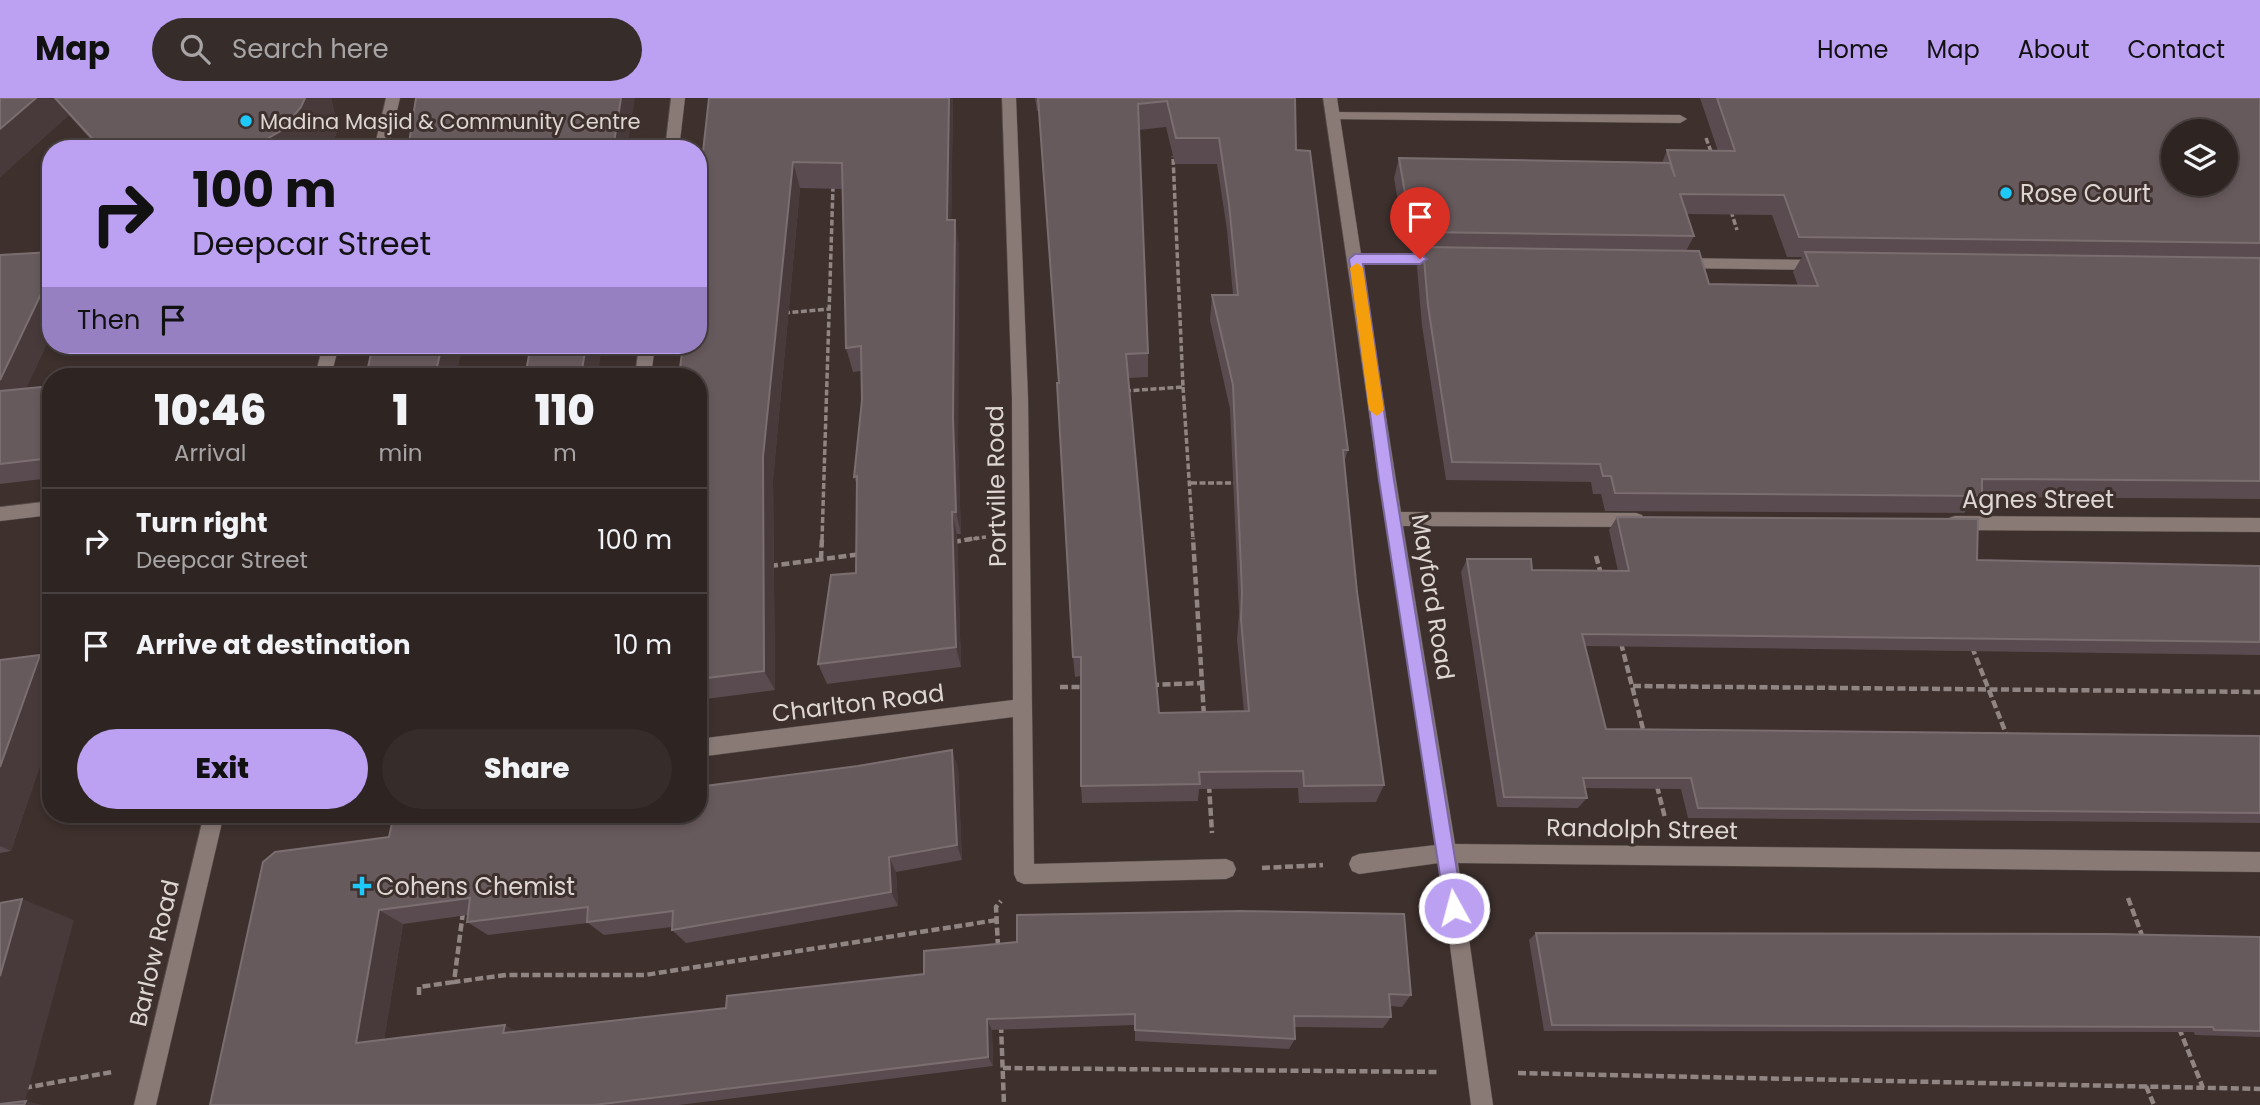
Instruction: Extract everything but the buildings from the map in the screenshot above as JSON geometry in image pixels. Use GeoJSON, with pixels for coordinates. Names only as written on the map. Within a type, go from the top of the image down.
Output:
{"type":"FeatureCollection","features":[{"type":"Feature","properties":{"kind":"street"},"geometry":{"type":"LineString","coordinates":[[383,140],[393,98]]}},
{"type":"Feature","properties":{"kind":"street"},"geometry":{"type":"LineString","coordinates":[[673,140],[678,98]]}},
{"type":"Feature","properties":{"kind":"street","name":"Portville Road"},"geometry":{"type":"LineString","coordinates":[[1009,98],[1022,531],[1024,874]]}},
{"type":"Feature","properties":{"kind":"street","name":"Mayford Road"},"geometry":{"type":"LineString","coordinates":[[1330,98],[1335,116],[1387,480],[1447,853],[1482,1105]]}},
{"type":"Feature","properties":{"kind":"street"},"geometry":{"type":"LineString","coordinates":[[1335,116],[1680,119]]}},
{"type":"Feature","properties":{"kind":"street"},"geometry":{"type":"LineString","coordinates":[[1355,259],[1462,260]]}},
{"type":"Feature","properties":{"kind":"street"},"geometry":{"type":"LineString","coordinates":[[1666,263],[1830,265]]}},
{"type":"Feature","properties":{"kind":"street"},"geometry":{"type":"LineString","coordinates":[[0,514],[42,509]]}},
{"type":"Feature","properties":{"kind":"street"},"geometry":{"type":"LineString","coordinates":[[1395,519],[1653,521]]}},
{"type":"Feature","properties":{"kind":"street","name":"Agnes Street"},"geometry":{"type":"LineString","coordinates":[[1936,523],[2260,525]]}},
{"type":"Feature","properties":{"kind":"street","name":"Charlton Road"},"geometry":{"type":"LineString","coordinates":[[707,747],[1024,698]]}},
{"type":"Feature","properties":{"kind":"street","name":"Barlow Road"},"geometry":{"type":"LineString","coordinates":[[145,1105],[212,823]]}},
{"type":"Feature","properties":{"kind":"street","name":"Randolph Street"},"geometry":{"type":"LineString","coordinates":[[1359,864],[1447,853],[2260,862]]}},
{"type":"Feature","properties":{"kind":"street"},"geometry":{"type":"LineString","coordinates":[[1024,874],[1220,869]]}},
{"type":"Feature","properties":{"kind":"path"},"geometry":{"type":"LineString","coordinates":[[1706,136],[1714,162]]}},
{"type":"Feature","properties":{"kind":"path"},"geometry":{"type":"LineString","coordinates":[[1173,148],[1183,387],[1205,723]]}},
{"type":"Feature","properties":{"kind":"path"},"geometry":{"type":"LineString","coordinates":[[821,559],[833,177]]}},
{"type":"Feature","properties":{"kind":"path"},"geometry":{"type":"LineString","coordinates":[[1727,201],[1748,264]]}},
{"type":"Feature","properties":{"kind":"path"},"geometry":{"type":"LineString","coordinates":[[776,314],[829,309]]}},
{"type":"Feature","properties":{"kind":"path"},"geometry":{"type":"LineString","coordinates":[[1118,391],[1183,387]]}},
{"type":"Feature","properties":{"kind":"path"},"geometry":{"type":"LineString","coordinates":[[1191,483],[1246,482]]}},
{"type":"Feature","properties":{"kind":"path"},"geometry":{"type":"LineString","coordinates":[[1586,520],[1604,583]]}},
{"type":"Feature","properties":{"kind":"path"},"geometry":{"type":"LineString","coordinates":[[951,542],[1022,531]]}},
{"type":"Feature","properties":{"kind":"path"},"geometry":{"type":"LineString","coordinates":[[766,566],[873,552]]}},
{"type":"Feature","properties":{"kind":"path"},"geometry":{"type":"LineString","coordinates":[[1618,635],[1645,735]]}},
{"type":"Feature","properties":{"kind":"path"},"geometry":{"type":"LineString","coordinates":[[1969,640],[2008,738]]}},
{"type":"Feature","properties":{"kind":"path"},"geometry":{"type":"LineString","coordinates":[[1150,685],[1202,683]]}},
{"type":"Feature","properties":{"kind":"path"},"geometry":{"type":"LineString","coordinates":[[1024,698],[1098,686]]}},
{"type":"Feature","properties":{"kind":"path"},"geometry":{"type":"LineString","coordinates":[[1633,686],[2260,692]]}},
{"type":"Feature","properties":{"kind":"path"},"geometry":{"type":"LineString","coordinates":[[1208,776],[1220,869],[1359,864]]}},
{"type":"Feature","properties":{"kind":"path"},"geometry":{"type":"LineString","coordinates":[[1657,785],[1674,855]]}},
{"type":"Feature","properties":{"kind":"path"},"geometry":{"type":"LineString","coordinates":[[2114,861],[2148,950]]}},
{"type":"Feature","properties":{"kind":"path"},"geometry":{"type":"LineString","coordinates":[[999,961],[996,907],[1024,874]]}},
{"type":"Feature","properties":{"kind":"path"},"geometry":{"type":"LineString","coordinates":[[454,982],[464,902]]}},
{"type":"Feature","properties":{"kind":"path"},"geometry":{"type":"LineString","coordinates":[[419,995],[419,987],[506,975],[645,975],[998,920]]}},
{"type":"Feature","properties":{"kind":"path"},"geometry":{"type":"LineString","coordinates":[[1001,1014],[1004,1105]]}},
{"type":"Feature","properties":{"kind":"path"},"geometry":{"type":"LineString","coordinates":[[2178,1025],[2204,1088]]}},
{"type":"Feature","properties":{"kind":"path"},"geometry":{"type":"LineString","coordinates":[[14,1090],[154,1064]]}},
{"type":"Feature","properties":{"kind":"path"},"geometry":{"type":"LineString","coordinates":[[1003,1068],[1476,1072],[2260,1089]]}},
{"type":"Feature","properties":{"kind":"path"},"geometry":{"type":"LineString","coordinates":[[2146,1086],[2154,1105]]}},
{"type":"Feature","properties":{"kind":"slow traffic"},"geometry":{"type":"LineString","coordinates":[[1357,268],[1377,410]]}},
{"type":"Feature","properties":{"kind":"place","name":"Madina Masjid & Community Centre"},"geometry":{"type":"Point","coordinates":[246,121]}},
{"type":"Feature","properties":{"kind":"place","name":"Rose Court"},"geometry":{"type":"Point","coordinates":[2006,193]}},
{"type":"Feature","properties":{"kind":"place","name":"Cohens Chemist"},"geometry":{"type":"Point","coordinates":[362,886]}},
{"type":"Feature","properties":{"kind":"route"},"geometry":{"type":"LineString","coordinates":[[1420,259],[1355,259],[1454,908]]}}]}
